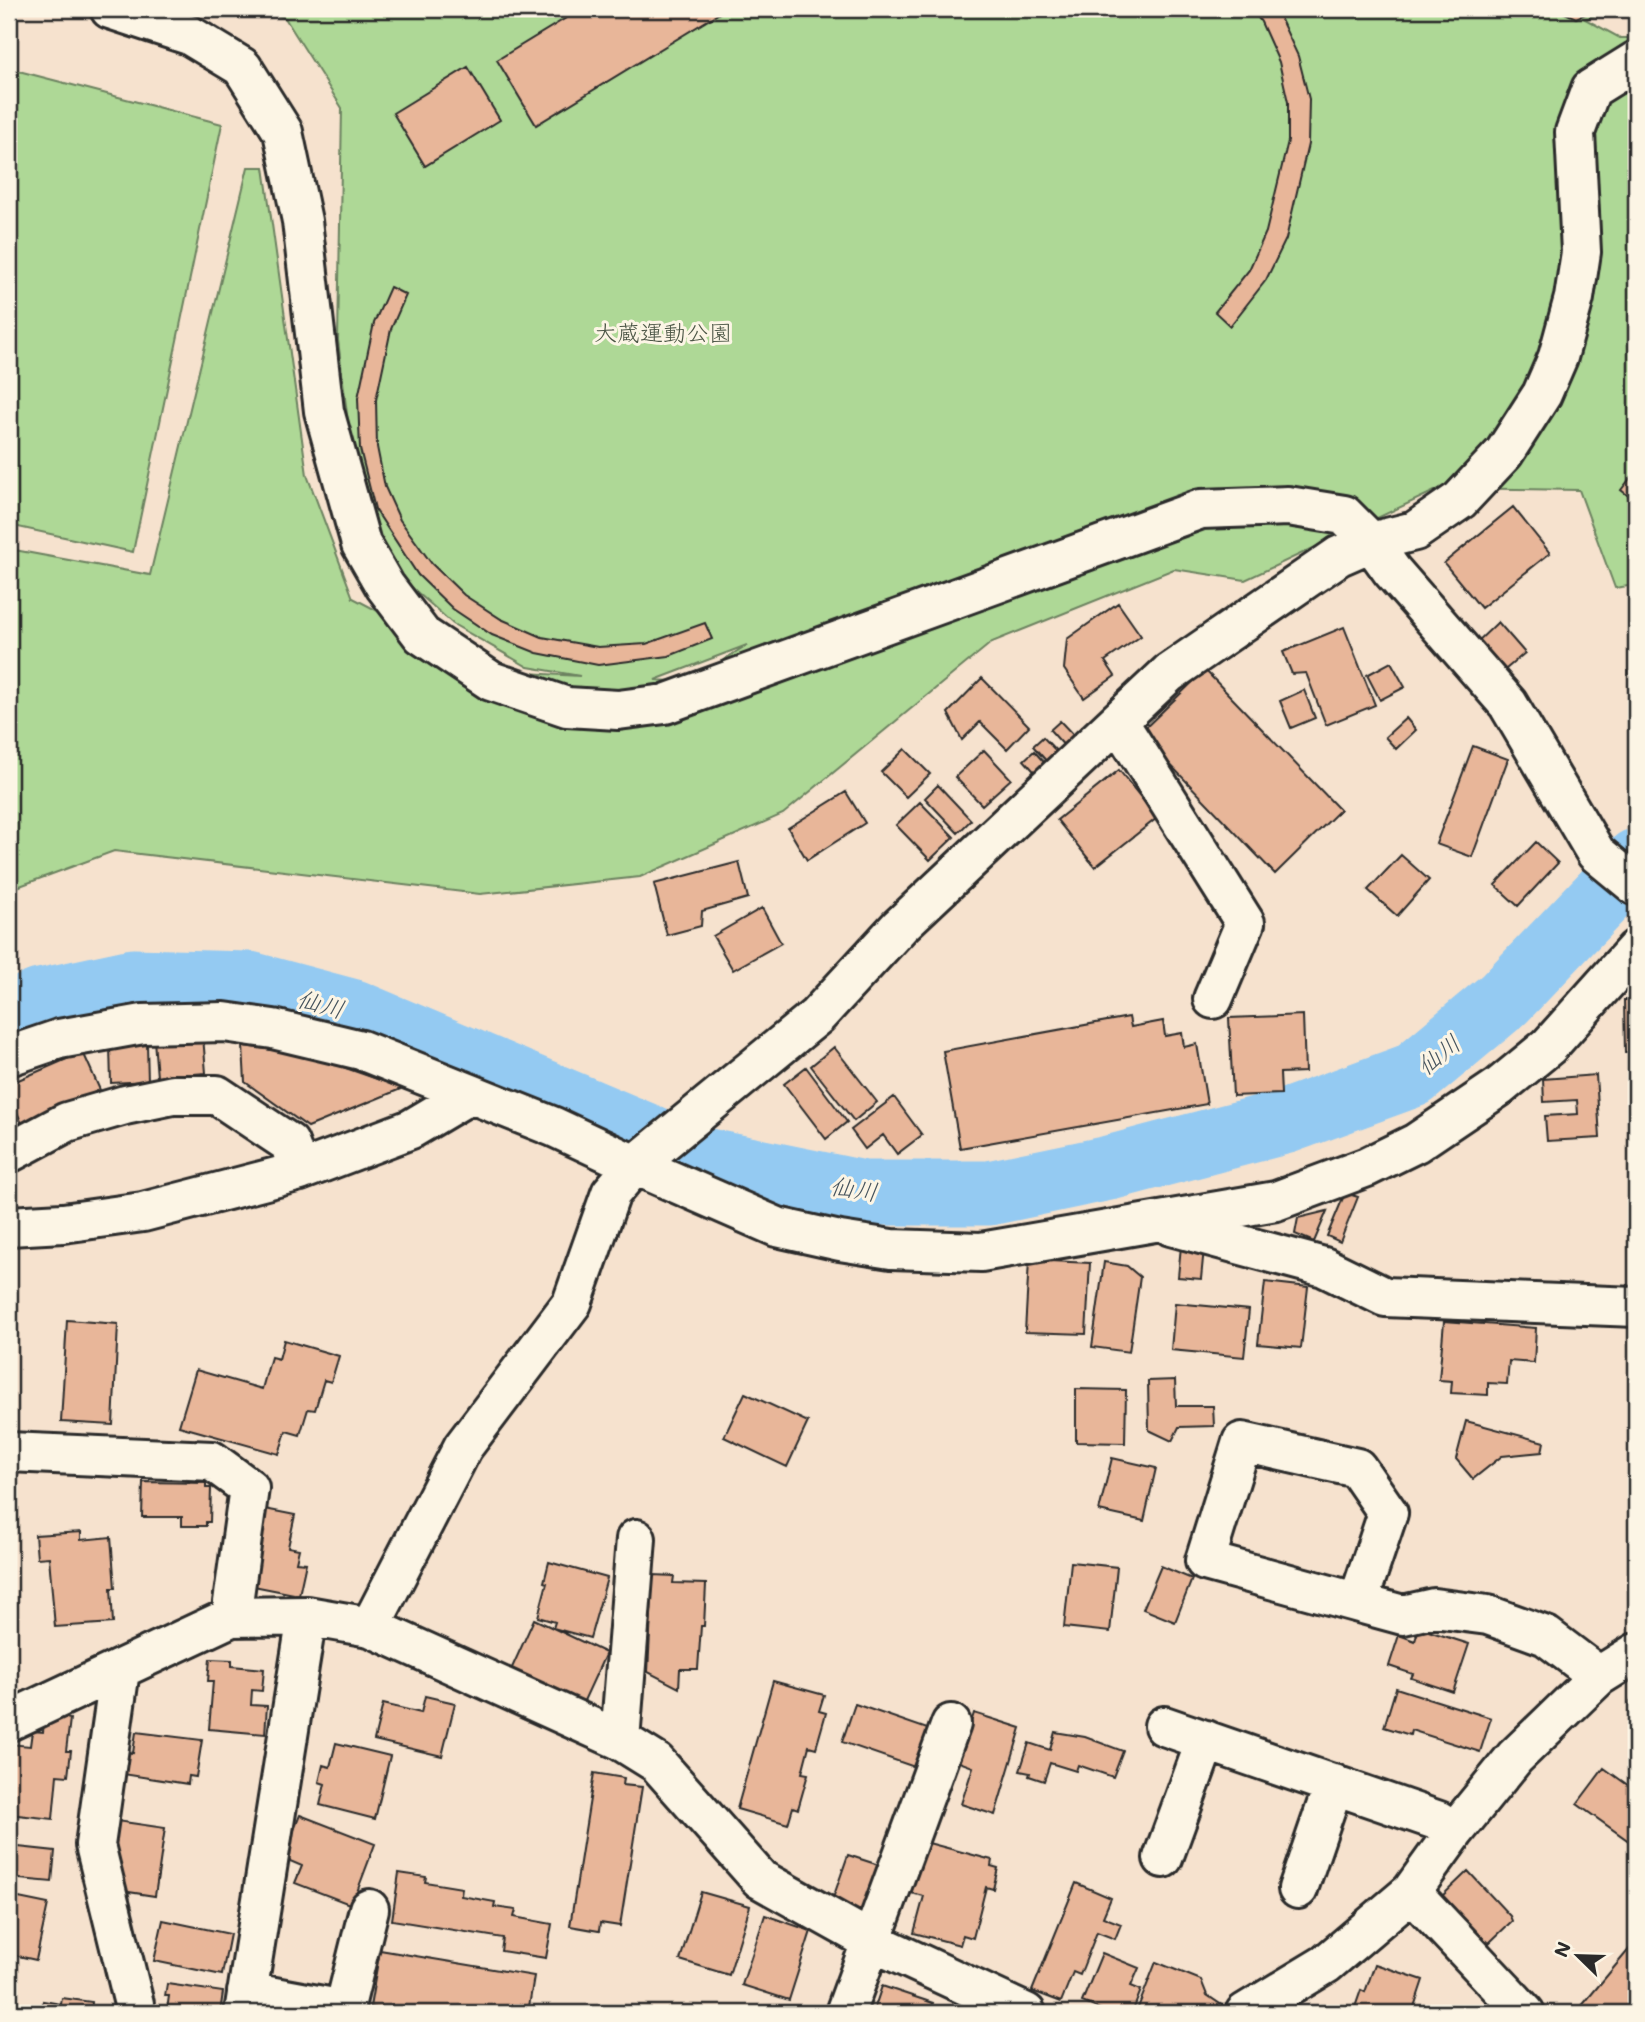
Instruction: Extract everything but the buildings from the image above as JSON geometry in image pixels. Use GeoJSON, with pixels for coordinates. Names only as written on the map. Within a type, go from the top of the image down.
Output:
{"type":"FeatureCollection","features":[{"type":"Feature","properties":{"kind":"street"},"geometry":{"type":"LineString","coordinates":[[110,9],[189,35],[242,67],[283,132],[302,221],[324,411],[361,544],[385,586],[422,635],[491,681],[567,706],[618,710],[665,704],[1201,509],[1288,506],[1344,515],[1371,542],[1392,571],[1508,704],[1596,853],[1636,886]]}},
{"type":"Feature","properties":{"kind":"street"},"geometry":{"type":"LineString","coordinates":[[370,1627],[463,1447],[572,1303],[611,1193],[635,1166],[817,1016],[900,926],[1169,673],[1339,556],[1371,542],[1415,531],[1460,500],[1504,453],[1542,394],[1558,357],[1574,298],[1581,252],[1575,132],[1591,89],[1636,61]]}},
{"type":"Feature","properties":{"kind":"street"},"geometry":{"type":"LineString","coordinates":[[1118,721],[1245,923],[1213,999]]}},
{"type":"Feature","properties":{"kind":"street"},"geometry":{"type":"LineString","coordinates":[[9,1056],[59,1039],[144,1024],[223,1022],[295,1033],[361,1049],[554,1127],[635,1166],[777,1227],[891,1249],[981,1252],[1276,1201],[1357,1171],[1416,1143],[1499,1087],[1549,1046],[1635,952]]}},
{"type":"Feature","properties":{"kind":"street"},"geometry":{"type":"LineString","coordinates":[[9,1226],[62,1223],[143,1212],[299,1171],[411,1129],[470,1094]]}},
{"type":"Feature","properties":{"kind":"street"},"geometry":{"type":"LineString","coordinates":[[9,1153],[67,1122],[125,1105],[173,1095],[217,1095],[289,1143],[299,1171]]}},
{"type":"Feature","properties":{"kind":"street"},"geometry":{"type":"LineString","coordinates":[[1152,1221],[1325,1266],[1385,1297],[1636,1307]]}},
{"type":"Feature","properties":{"kind":"street"},"geometry":{"type":"LineString","coordinates":[[1358,1602],[1388,1513],[1357,1468],[1242,1442],[1205,1561],[1403,1615],[1433,1608],[1488,1615],[1546,1636],[1599,1676]]}},
{"type":"Feature","properties":{"kind":"street"},"geometry":{"type":"LineString","coordinates":[[9,1452],[212,1461],[249,1488],[231,1617]]}},
{"type":"Feature","properties":{"kind":"street"},"geometry":{"type":"LineString","coordinates":[[620,1740],[636,1539]]}},
{"type":"Feature","properties":{"kind":"street"},"geometry":{"type":"LineString","coordinates":[[307,1616],[245,2003],[344,2010],[369,1909]]}},
{"type":"Feature","properties":{"kind":"street"},"geometry":{"type":"LineString","coordinates":[[9,1721],[231,1617],[307,1616],[370,1627],[620,1740],[656,1763],[760,1879],[871,1941],[1026,2013]]}},
{"type":"Feature","properties":{"kind":"street"},"geometry":{"type":"LineString","coordinates":[[1245,2013],[1326,1964],[1411,1892],[1455,1831],[1515,1757],[1599,1676],[1636,1653]]}},
{"type":"Feature","properties":{"kind":"street"},"geometry":{"type":"LineString","coordinates":[[120,1670],[95,1845],[134,2013]]}},
{"type":"Feature","properties":{"kind":"street"},"geometry":{"type":"LineString","coordinates":[[845,2013],[951,1724]]}},
{"type":"Feature","properties":{"kind":"street"},"geometry":{"type":"LineString","coordinates":[[1164,1726],[1439,1821],[1455,1831]]}},
{"type":"Feature","properties":{"kind":"street"},"geometry":{"type":"LineString","coordinates":[[1163,1858],[1206,1740]]}},
{"type":"Feature","properties":{"kind":"street"},"geometry":{"type":"LineString","coordinates":[[1298,1889],[1334,1784]]}},
{"type":"Feature","properties":{"kind":"street"},"geometry":{"type":"LineString","coordinates":[[1411,1892],[1525,2013]]}},
{"type":"Feature","properties":{"kind":"green space","name":"大蔵運動公園"},"geometry":{"type":"Polygon","coordinates":[[[258,9],[1615,9],[1585,19],[1620,38],[1636,38],[1636,585],[1615,588],[1579,490],[1441,488],[1245,580],[1174,569],[992,642],[783,814],[640,877],[480,894],[114,851],[9,890],[9,549],[150,575],[248,167],[264,167],[307,475],[353,598],[492,671],[580,676],[528,667],[453,624],[391,569],[355,480],[338,340],[342,108],[285,18],[258,9]],[[747,645],[655,680],[688,682],[747,645]]]}},
{"type":"Feature","properties":{"kind":"green space"},"geometry":{"type":"Polygon","coordinates":[[[11,69],[222,124],[133,552],[9,525],[11,69]]]}},
{"type":"Feature","properties":{"kind":"waterway","name":"仙川"},"geometry":{"type":"LineString","coordinates":[[9,1014],[40,1001],[133,981],[249,984],[354,1012],[704,1160],[864,1193],[989,1193],[1109,1168],[1287,1121],[1413,1075],[1504,999],[1636,861]]}}]}
